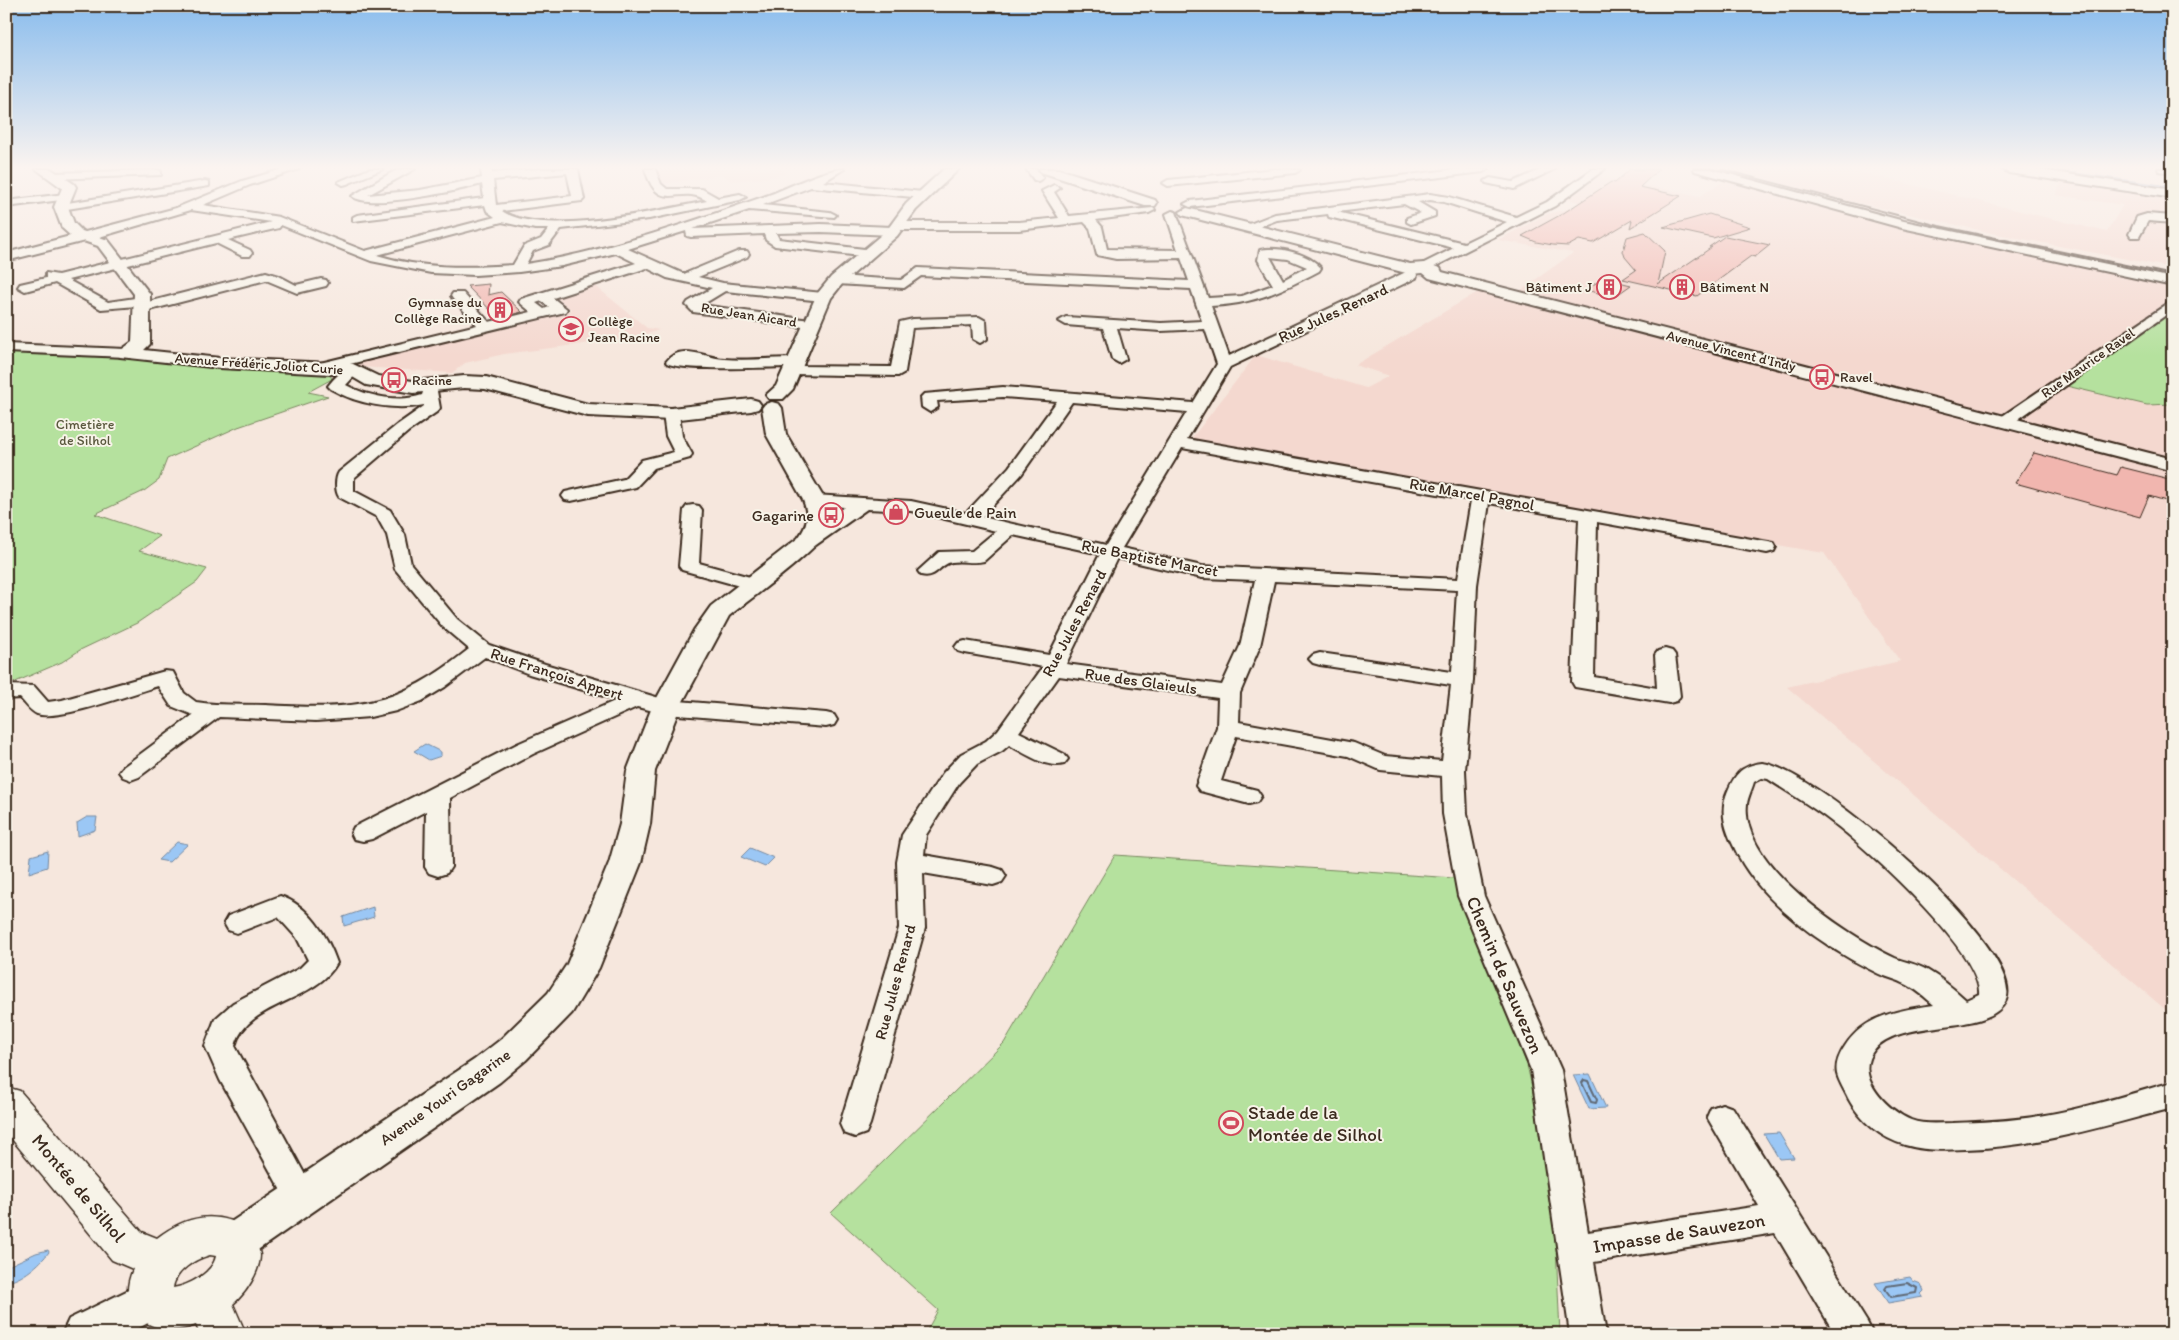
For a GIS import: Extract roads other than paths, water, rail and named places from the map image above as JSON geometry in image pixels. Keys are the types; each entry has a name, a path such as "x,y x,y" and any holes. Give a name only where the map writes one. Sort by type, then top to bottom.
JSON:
{"main road":[{"name":"Montée de Silhol","path":"6,1103 156,1280 163,1309 184,1308 216,1316"},
{"path":"156,1280 176,1248 193,1239 210,1235 224,1237 234,1243 238,1255 234,1270 223,1285 216,1316"}],"street":[{"path":"6,348 126,353 141,344 142,294 103,243 74,232"},
{"path":"6,257 103,232"},
{"path":"25,287 246,232"},
{"path":"309,232 387,262 422,268 483,270 543,265 618,249 675,232"},
{"path":"367,254 452,232"},
{"path":"518,267 528,249 546,242 553,232"},
{"path":"668,234 719,232"},
{"path":"771,232 770,237 775,242 869,253"},
{"path":"774,402 784,389 822,297 837,280 893,232"},
{"path":"1097,232 1101,252 1116,255 1187,254"},
{"path":"1175,232 1187,254 1224,364"},
{"name":"Avenue Vincent d'Indy","path":"1265,232 2173,465"},
{"path":"1402,232 1465,247"},
{"name":"Rue Jules Renard","path":"855,1124 912,928 910,862 914,834 951,778 969,759 994,746 1006,734 1054,666 1112,552 1224,364 1420,272 1496,232"},
{"path":"1937,232 2173,282"},
{"path":"173,237 187,246"},
{"path":"216,239 246,253"},
{"path":"618,249 644,264 685,278 723,286 822,297"},
{"path":"685,278 743,254"},
{"path":"320,367 560,309 543,296 644,264"},
{"path":"37,270 57,278 106,306 142,305 266,276 278,278 290,287 297,289 321,283"},
{"path":"837,280 904,284 918,272 1197,285"},
{"name":"Rue Jean Aicard","path":"723,286 693,305 698,309 810,324"},
{"path":"1203,302 1241,300 1280,286"},
{"path":"458,296 486,327"},
{"name":"Rue Maurice Ravel","path":"2004,422 2173,304"},
{"path":"718,363 898,372 905,326 913,323 979,321 980,339"},
{"path":"1066,321 1161,327 1210,325"},
{"path":"1109,324 1119,359"},
{"name":"Avenue Frédéric Joliot Curie","path":"126,353 220,363 353,370 373,381 409,386 430,392 464,382 486,383 588,410 671,414 751,405 760,409 774,402"},
{"path":"353,370 336,386 346,394 403,403 424,401 430,392"},
{"name":"Rue François Appert","path":"430,392 432,408 403,428 345,476 345,493 384,514 396,535 402,565 450,624 482,649 538,669 621,693 635,700 666,707 826,720"},
{"path":"930,407 930,397 1003,392 1198,408"},
{"path":"970,519 1015,471 1069,396"},
{"name":"Avenue Youri Gagarine","path":"234,1243 487,1071 513,1050 560,1003 582,968 625,863 635,824 641,771 666,707 707,630 720,611 806,543 818,528 818,512 814,500 776,434 774,402"},
{"path":"571,496 630,483 648,464 684,454 674,436 671,414"},
{"name":"Rue Marcel Pagnol","path":"1177,442 1767,547"},
{"name":"Chemin de Sauvezon","path":"1482,495 1467,585 1462,680 1453,770 1455,814 1471,896 1546,1070 1588,1334"},
{"name":"Rue Baptiste Marcet","path":"814,500 912,506 1202,572 1467,585"},
{"path":"806,543 857,506 868,502"},
{"path":"693,510 689,566 754,584"},
{"path":"1588,515 1584,682 1669,696 1665,655"},
{"path":"928,571 946,556 977,557 1009,529"},
{"path":"1249,796 1208,786 1228,727 1229,693 1250,646 1266,575"},
{"name":"Rue des Glaïeuls","path":"964,647 1054,666 1229,693"},
{"path":"6,692 26,691 43,709 64,707 164,677 174,697 186,706 214,710 343,715 388,706 421,694 454,672 482,649"},
{"path":"1320,659 1462,680"},
{"path":"363,833 524,749 635,700"},
{"path":"131,772 214,710"},
{"path":"1228,727 1354,750 1380,763 1453,770"},
{"path":"1006,734 1056,759"},
{"path":"1961,1013 1919,978 1885,965 1818,925 1791,903 1764,874 1746,845 1737,824 1736,797 1746,776 1756,771 1767,770 1776,774 1822,803 1887,855 1923,890 1971,944 1988,970 1994,991 1992,999 1984,1006 1961,1013 1915,1019 1883,1028 1864,1041 1852,1060 1852,1075 1864,1099 1882,1119 1905,1132 1929,1137 2002,1135 2042,1129 2173,1096"},
{"path":"438,794 438,867"},
{"path":"910,862 993,876"},
{"path":"236,923 280,906 289,910 320,951 323,963 310,976 243,1011 225,1027 220,1046 230,1071 301,1197"},
{"name":"Impasse de Sauvezon","path":"1722,1117 1855,1334"},
{"name":"Impasse de Sauvezon","path":"1574,1250 1783,1217"},
{"path":"84,1334 156,1280"}],"water":[{"path":"425,744 441,752 441,756 429,760 414,751"},
{"path":"87,817 97,817 95,830 78,836 77,823"},
{"path":"177,842 188,844 169,862 158,860"},
{"path":"750,848 774,858 765,867 741,857"},
{"path":"48,851 47,867 29,873 31,856"},
{"path":"373,907 374,917 344,926 343,917"},
{"path":"1590,1074 1606,1108 1589,1109 1573,1075"},
{"path":"1779,1133 1794,1158 1779,1159 1764,1134"},
{"path":"48,1250 49,1252 45,1257 30,1271 12,1281 6,1282 6,1267 36,1253"},
{"path":"1910,1277 1913,1281 1921,1284 1924,1291 1921,1294 1923,1297 1888,1303 1875,1283"}],"railway":[{"path":"1965,232 2173,275"}],"place":[{"name":"Bâtiment J","path":"1609,287"},
{"name":"Bâtiment N","path":"1682,287"},
{"name":"Gymnase du Collège Racine","path":"500,310"},
{"name":"Collège Jean Racine","path":"571,329"},
{"name":"Ravel","path":"1822,377"},
{"name":"Racine","path":"394,380"},
{"name":"Gueule de Pain","path":"896,512"},
{"name":"Gagarine","path":"831,515"},
{"name":"Stade de la Montée de Silhol","path":"1231,1123"}],"park label":[{"name":"Cimetière de Silhol","path":"85,432"}]}
